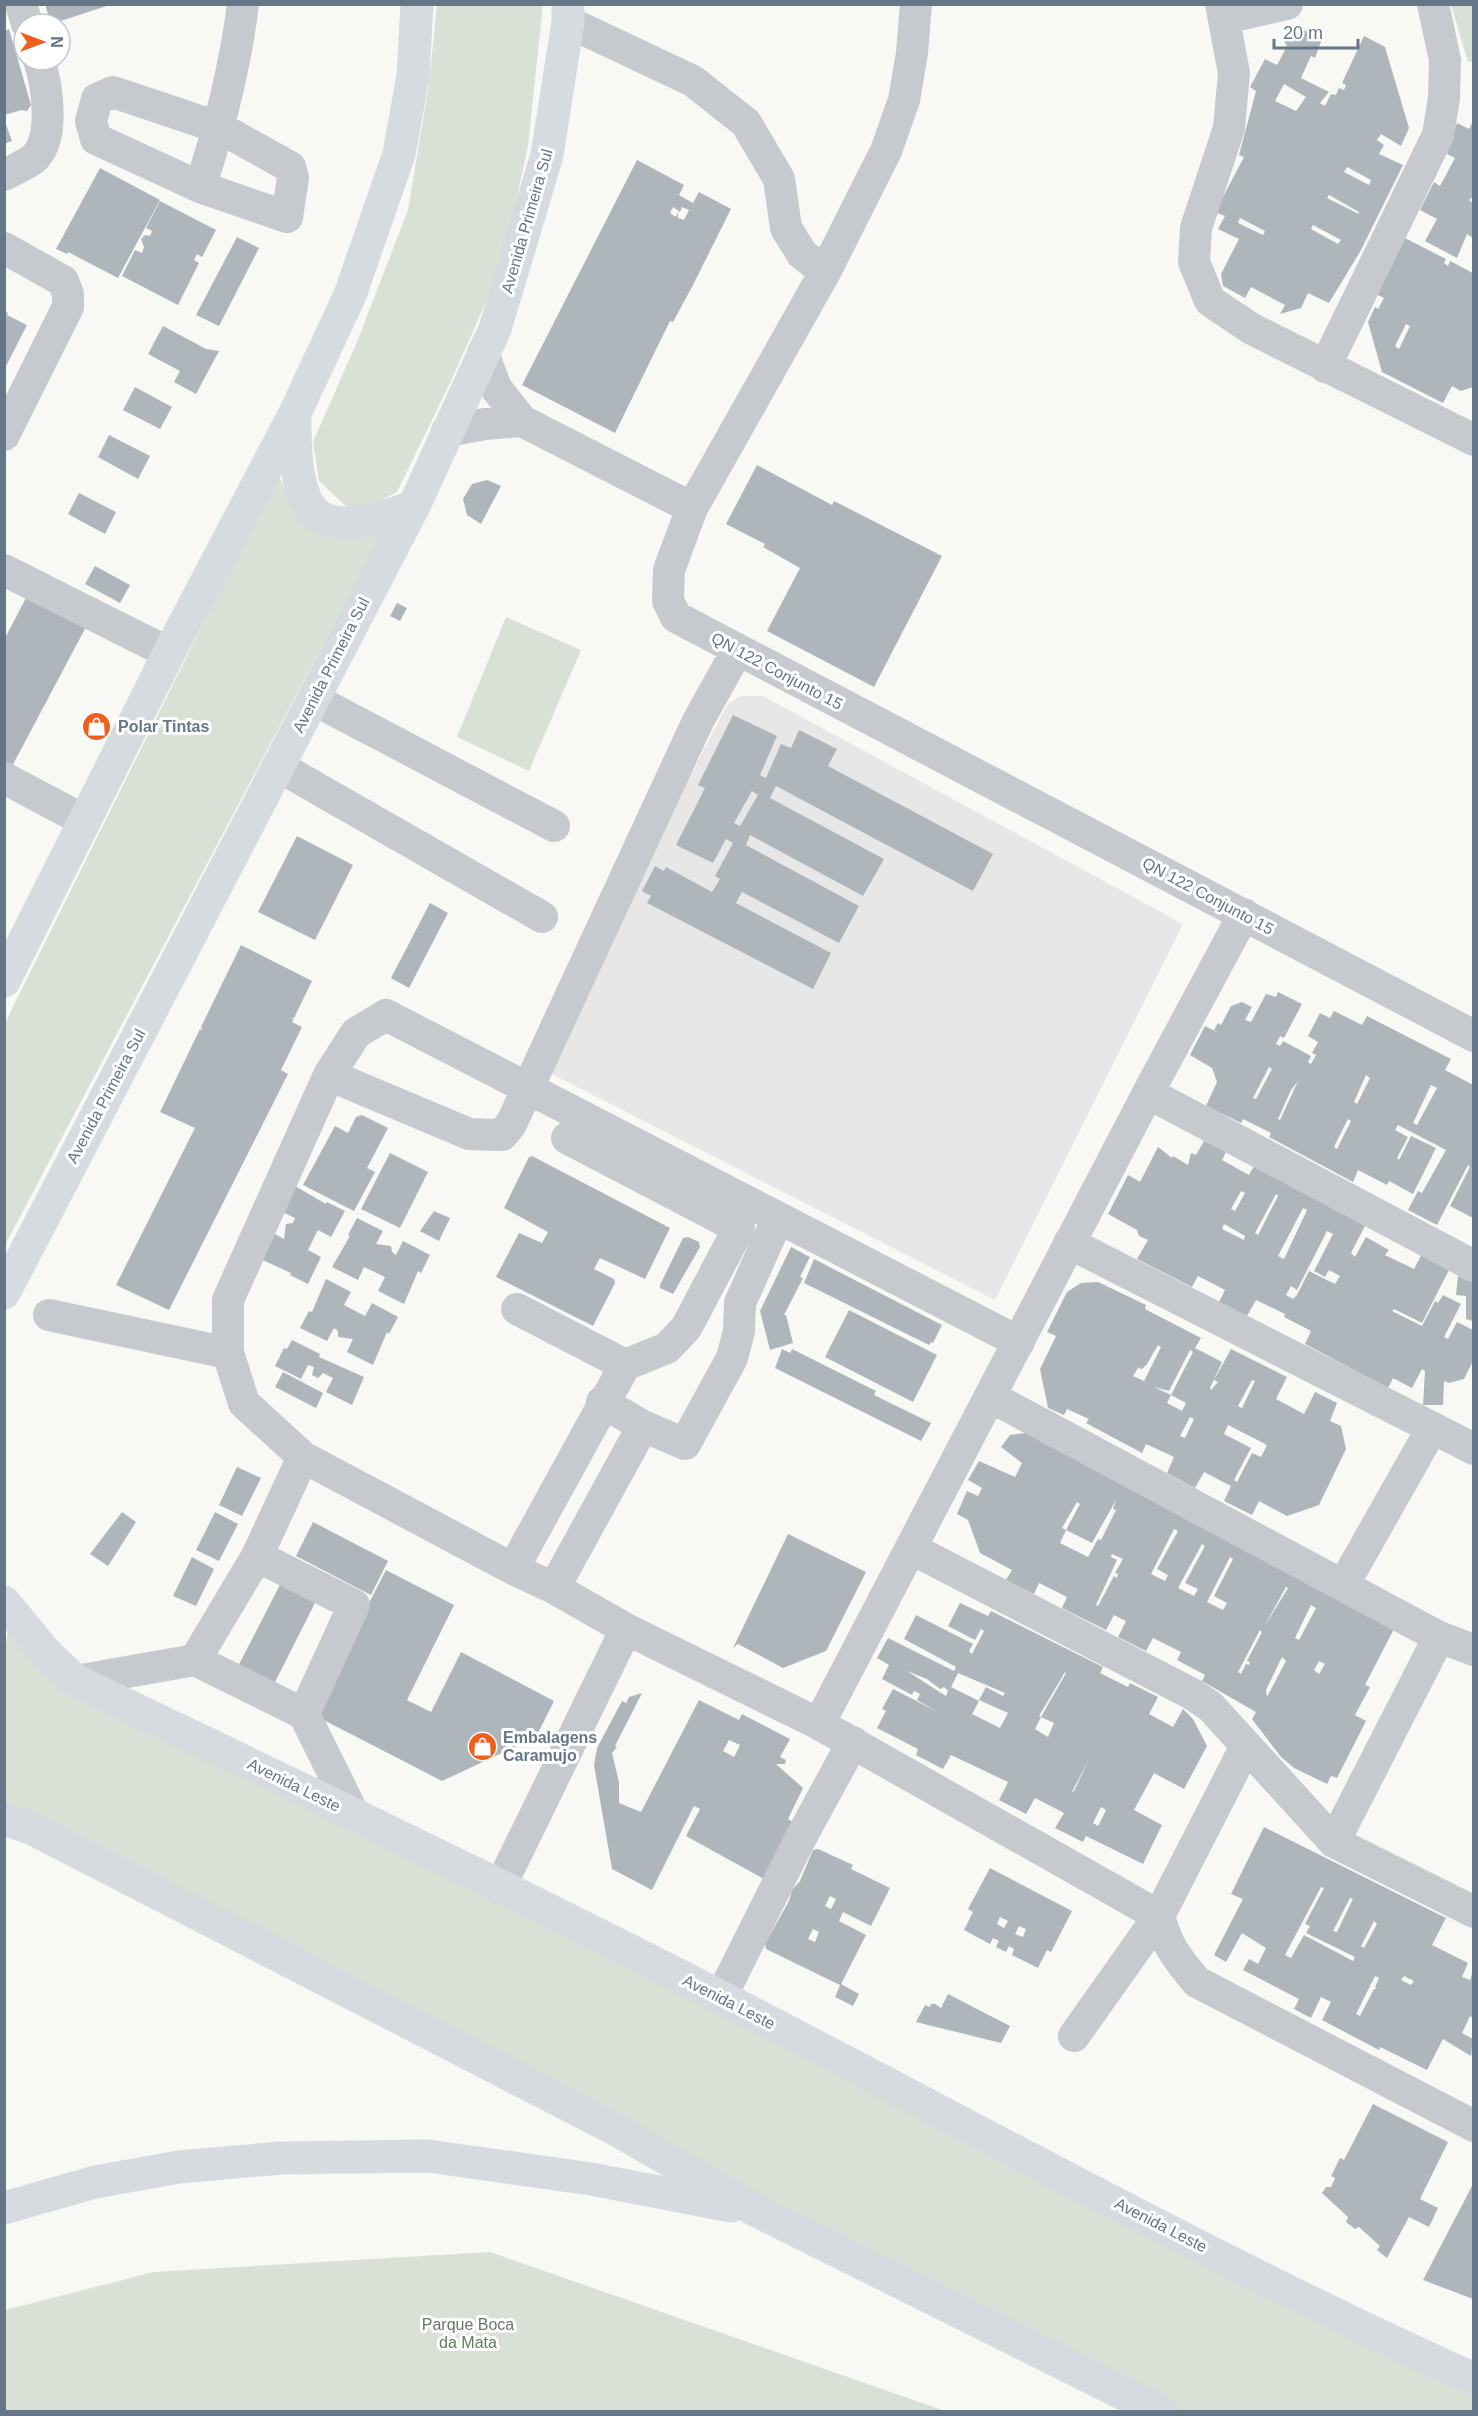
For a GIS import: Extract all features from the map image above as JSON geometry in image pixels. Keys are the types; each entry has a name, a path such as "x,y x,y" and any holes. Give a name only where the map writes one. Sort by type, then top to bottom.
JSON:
{"main road":[{"path":"4,981 168,653 295,413 350,296 399,154 413,76 417,4"},
{"name":"Avenida Primeira Sul","path":"4,1293 414,506 495,329 548,155 568,13"},
{"path":"295,413 294,463 300,490 307,505 317,515 348,524 369,522 414,506"},
{"name":"Avenida Leste","path":"4,1602 47,1654 76,1681 353,1814 721,1997 1347,2322 1473,2379"},
{"path":"4,1819 44,1834 615,2129 755,2210 1160,2412"},
{"path":"4,2208 95,2182 179,2167 281,2158 428,2156 591,2179 755,2210"}],"street":[{"path":"200,187 220,128 237,52 243,4"},
{"name":"QN 122 Conjunto 15","path":"916,4 912,53 904,100 886,151 825,272 692,508 669,570 668,601 676,617 1473,1036"},
{"path":"1287,4 1223,11 1234,73 1229,128 1196,228 1194,262 1210,301 1252,329 1473,440"},
{"path":"1325,367 1438,135 1444,98 1445,60 1433,4"},
{"path":"568,13 693,81 746,123 779,179 786,228 802,254 825,272"},
{"path":"4,175 35,158 43,143 47,113 43,72"},
{"path":"113,92 220,128 290,167 293,177 287,217 200,187 96,139 91,121 97,99 113,92"},
{"path":"4,248 63,282 68,294 68,307 4,435"},
{"path":"483,354 496,388 522,422 692,508"},
{"path":"447,431 485,424 522,422"},
{"path":"4,570 168,653"},
{"path":"329,1075 469,1134 492,1137 502,1135 511,1124 698,721 737,651"},
{"path":"313,699 554,826"},
{"path":"278,766 542,916"},
{"path":"4,778 85,821"},
{"path":"819,1724 912,1549 1069,1243 1244,914"},
{"path":"1019,1342 386,1015 356,1033 329,1075 228,1300 228,1353 244,1402 303,1457 513,1569 554,1588 626,1629 854,1742 1159,1916 1164,1936 1173,1956 1197,1982 1473,2126"},
{"path":"1148,1093 1473,1266"},
{"path":"513,1569 602,1402 625,1365 667,1348 686,1328 739,1228 567,1138"},
{"path":"602,1402 643,1426 685,1444 732,1358 739,1331 740,1303 778,1218"},
{"path":"1069,1243 1431,1430 1470,1437"},
{"path":"517,1308 625,1365"},
{"path":"50,1315 228,1353"},
{"path":"991,1397 1344,1584 1439,1637 1473,1650"},
{"path":"554,1588 643,1426"},
{"path":"1344,1584 1431,1430"},
{"path":"195,1660 257,1556 303,1457"},
{"path":"912,1549 1192,1694 1210,1707 1334,1842 1473,1912"},
{"path":"257,1556 354,1605 304,1714"},
{"path":"500,1887 626,1629"},
{"path":"1334,1842 1439,1637"},
{"path":"76,1681 195,1660 304,1714 353,1814"},
{"path":"721,1997 799,1841 854,1742"},
{"path":"1074,2036 1159,1916 1246,1746"}],"shaded area":[{"path":"740,696 763,696 1183,924 995,1300 540,1068 727,705"}],"green space":[{"path":"437,5 543,5 528,146 502,266 450,383 397,492 370,506 347,507 319,481 313,442 357,342 408,210 429,83"},
{"path":"1451,5 1473,5 1473,61 1468,62"},
{"path":"278,473 287,495 341,536 381,535 5,1245 5,1023"},
{"path":"506,617 581,650 529,771 457,737"},
{"path":"10,1619 52,1651 1473,2378 1473,2411 1175,2411 5,1813 4,1655"},
{"name":"Parque Boca da Mata","path":"490,2252 945,2411 5,2411 5,2310 154,2272"}],"building":[{"path":"45,4 110,4 72,17 72,12 47,12"},
{"path":"1289,26 1302,37 1304,30 1322,39 1315,58 1311,56 1301,78 1329,92 1320,103 1325,106 1331,94 1336,95 1339,88 1344,90 1346,85 1342,83 1364,36 1385,47 1409,128 1401,146 1381,134 1377,140 1384,145 1379,154 1403,165 1361,250 1329,303 1308,293 1301,308 1280,314 1285,305 1251,287 1245,298 1223,286 1221,274 1239,239 1218,229 1225,216 1215,212 1244,157 1239,155 1256,91 1250,87 1265,59 1277,65 1287,46 1282,38","holes":["1284,84 1306,97 1296,111 1275,101","1347,167 1371,180 1369,185 1344,172","1329,195 1359,214 1327,198","1240,218 1265,231 1263,235 1238,223","1313,225 1341,240 1338,244 1311,229"]},
{"path":"9,29 12,39 12,72 21,72 31,105 27,111 22,110 4,115 4,31"},
{"path":"4,119 12,141 4,144"},
{"path":"1473,121 1473,197 1469,200 1473,203 1473,238 1467,234 1457,258 1425,241 1437,219 1420,210 1434,182 1440,186 1455,158 1447,154 1457,123 1469,129"},
{"path":"637,160 684,185 679,195 693,203 699,192 731,209 673,322 670,321 615,433 522,385","holes":["673,207 680,212 682,207 689,210 684,220 678,218 678,212 676,217 670,213"]},
{"path":"100,168 160,200 118,278 68,252 67,254 56,249"},
{"path":"160,201 216,230 202,257 197,254 194,260 199,263 178,305 122,276 135,250 142,253 144,247 141,239 145,235 150,236 152,231 146,228"},
{"path":"237,237 259,248 219,326 196,315"},
{"path":"1403,237 1446,259 1444,263 1448,266 1450,261 1473,273 1473,387 1461,391 1452,386 1443,403 1382,372 1368,322 1375,307 1378,309 1384,298 1374,293","holes":["1406,324 1410,326 1399,349 1395,346"]},
{"path":"4,311 8,313 7,315 27,325 4,370"},
{"path":"163,326 206,349 219,351 196,394 174,382 180,371 148,354"},
{"path":"135,387 172,407 160,429 123,410"},
{"path":"109,435 150,456 138,479 98,457"},
{"path":"757,465 832,505 834,501 942,556 874,687 767,631 800,568 763,547 765,544 726,524"},
{"path":"487,480 501,486 481,524 467,515 463,499 472,484"},
{"path":"79,493 116,512 105,534 68,514"},
{"path":"95,566 130,585 120,603 85,584"},
{"path":"27,596 86,627 10,770 4,767 4,640"},
{"path":"397,603 407,608 400,621 390,616"},
{"path":"733,715 777,736 760,775 766,778 781,744 791,748 799,730 837,749 828,766 993,854 973,891 776,786 770,798 884,859 863,896 750,835 746,845 859,906 839,943 742,892 736,903 831,953 813,989 647,903 651,896 642,891 655,866 664,871 666,867 712,892 720,879 715,876 733,843 726,839 713,863 676,845 705,788 698,785","holes":["752,791 758,795 740,826 734,823"]},
{"path":"297,836 353,865 315,940 258,912"},
{"path":"430,903 448,913 409,988 391,978"},
{"path":"241,945 312,981 294,1018 290,1018 294,1019 292,1022 302,1027 281,1070 288,1074 169,1310 116,1285 195,1128 160,1112 200,1029 203,1030 201,1027"},
{"path":"1278,992 1302,1004 1284,1038 1280,1036 1276,1044 1280,1046 1283,1041 1311,1056 1308,1062 1311,1064 1316,1055 1312,1053 1318,1042 1308,1036 1320,1013 1330,1018 1334,1011 1362,1025 1367,1016 1451,1059 1445,1070 1473,1085 1473,1218 1450,1206 1470,1167 1468,1165 1437,1225 1408,1210 1418,1191 1422,1193 1446,1150 1398,1125 1395,1130 1408,1137 1397,1158 1399,1160 1411,1136 1436,1148 1413,1194 1389,1181 1387,1185 1358,1170 1353,1182 1269,1137 1271,1133 1243,1119 1241,1123 1206,1106 1217,1082 1212,1068 1190,1055 1205,1026 1217,1032 1214,1030 1218,1023 1221,1025 1231,1006 1242,1002 1252,1007 1245,1020 1251,1022 1266,994 1276,997","holes":["1269,1067 1272,1069 1256,1099 1253,1098","1366,1075 1370,1078 1357,1104 1354,1102","1298,1081 1280,1120 1278,1119 1291,1090","1431,1085 1437,1088 1417,1125 1413,1123","1348,1119 1351,1121 1337,1149 1334,1147"]},
{"path":"362,1115 388,1128 367,1168 375,1172 354,1211 303,1185 335,1126 348,1133 356,1117"},
{"path":"1204,1141 1226,1152 1222,1160 1249,1175 1255,1164 1368,1220 1351,1253 1355,1257 1366,1237 1389,1250 1385,1255 1414,1269 1424,1250 1452,1264 1422,1323 1394,1309 1392,1311 1422,1326 1435,1301 1438,1303 1443,1295 1461,1304 1444,1337 1448,1339 1457,1322 1473,1330 1473,1361 1464,1379 1449,1383 1444,1381 1443,1405 1423,1405 1425,1371 1422,1369 1412,1388 1393,1378 1388,1388 1305,1344 1311,1331 1284,1317 1285,1314 1256,1300 1247,1316 1219,1302 1225,1290 1198,1276 1192,1287 1137,1259 1148,1240 1139,1236 1137,1230 1108,1214 1128,1175 1140,1182 1158,1147 1172,1158 1173,1156 1188,1165 1191,1153 1196,1155","holes":["1241,1191 1245,1193 1235,1211 1231,1209","1276,1194 1278,1196 1258,1235 1255,1233","1303,1208 1307,1210 1284,1259 1278,1256","1224,1224 1245,1236 1244,1240 1222,1229","1327,1231 1333,1234 1314,1271 1325,1277 1329,1270 1340,1276 1335,1284 1309,1271 1293,1299 1286,1295 1291,1286 1297,1290"]},
{"path":"390,1153 428,1172 400,1228 361,1209"},
{"path":"532,1156 670,1228 645,1279 600,1258 594,1269 614,1279 615,1283 593,1326 496,1277 519,1233 542,1243 548,1232 504,1208 529,1157"},
{"path":"295,1186 326,1204 327,1202 345,1211 331,1237 318,1230 308,1250 321,1257 308,1284 290,1275 291,1273 258,1258 271,1232 284,1239 286,1224 293,1223 295,1218 282,1212"},
{"path":"434,1211 450,1218 439,1241 420,1231"},
{"path":"357,1218 383,1231 376,1244 391,1246 392,1252 396,1255 403,1241 430,1255 421,1273 418,1271 404,1304 378,1291 385,1277 364,1267 358,1280 332,1267 350,1236 348,1235"},
{"path":"688,1237 699,1242 700,1247 673,1294 660,1288 660,1285 683,1238"},
{"path":"791,1247 810,1257 800,1277 803,1278 784,1315 786,1315 793,1343 770,1350 760,1311"},
{"path":"814,1259 942,1325 933,1343 929,1345 804,1283"},
{"path":"1458,1276 1473,1282 1473,1321 1466,1319 1466,1296 1456,1295"},
{"path":"326,1279 351,1292 344,1305 365,1316 372,1303 398,1317 389,1334 387,1332 373,1365 347,1352 353,1339 338,1337 338,1331 334,1328 327,1341 300,1328 309,1311 312,1312"},
{"path":"1098,1282 1146,1305 1145,1309 1201,1338 1195,1348 1222,1362 1210,1388 1211,1390 1218,1382 1214,1380 1231,1349 1287,1377 1276,1399 1304,1414 1315,1392 1337,1403 1330,1421 1341,1426 1346,1449 1319,1505 1287,1516 1259,1501 1252,1515 1224,1501 1231,1486 1204,1472 1195,1488 1167,1473 1174,1457 1146,1444 1142,1453 1086,1423 1089,1419 1067,1409 1064,1415 1048,1408 1040,1369 1056,1336 1047,1332 1067,1292 1081,1283","holes":["1158,1345 1161,1347 1144,1381 1133,1376 1138,1368 1142,1369","1190,1350 1193,1352 1171,1395 1154,1387 1169,1391","1252,1380 1255,1381 1242,1408 1238,1406","1171,1395 1186,1403 1182,1411 1167,1403","1190,1417 1194,1419 1185,1438 1180,1436","1228,1425 1267,1445 1261,1457 1252,1453 1237,1482 1234,1480 1251,1448 1224,1434"]},
{"path":"849,1310 937,1355 913,1402 825,1357"},
{"path":"292,1340 320,1354 319,1357 364,1377 352,1405 326,1392 333,1378 323,1373 318,1378 312,1375 314,1367 308,1365 301,1379 275,1366 284,1348 287,1349"},
{"path":"782,1349 790,1353 792,1349 876,1391 874,1395 931,1423 921,1441 775,1368"},
{"path":"283,1372 323,1393 316,1408 275,1387"},
{"path":"1026,1433 1211,1527 1208,1531 1395,1627 1365,1685 1370,1687 1355,1715 1366,1721 1337,1778 1331,1776 1327,1784 1294,1768 1281,1757 1252,1719 1256,1712 1202,1681 1205,1675 1177,1660 1181,1652 1153,1638 1146,1651 1118,1637 1126,1621 1114,1615 1106,1630 1062,1608 1067,1597 1039,1583 1034,1594 1006,1580 1012,1570 980,1553 968,1520 957,1514 967,1491 978,1496 982,1488 968,1480 979,1461 1015,1477 1022,1463 1001,1447 1010,1435","holes":["1116,1500 1113,1509 1116,1510 1101,1540 1098,1539 1088,1557 1060,1543 1066,1530 1092,1543","1077,1502 1080,1504 1066,1530 1062,1528","1174,1529 1178,1531 1157,1569 1168,1575 1165,1581 1151,1574","1202,1544 1205,1546 1185,1583 1198,1589 1194,1596 1178,1588","1112,1554 1123,1559 1115,1573 1118,1574 1117,1578 1114,1576 1098,1606 1096,1605 1117,1560 1111,1557","1230,1557 1233,1559 1214,1596 1227,1603 1223,1610 1207,1602","1286,1587 1288,1588 1264,1627","1311,1605 1316,1608 1299,1640 1295,1638","1260,1630 1262,1632 1247,1661 1250,1662 1249,1665 1246,1664 1241,1674 1238,1672","1282,1657 1286,1661 1267,1697 1266,1690","1319,1661 1325,1664 1319,1674 1314,1670"]},
{"path":"237,1467 261,1478 242,1516 219,1505"},
{"path":"122,1512 136,1522 108,1566 90,1554"},
{"path":"215,1512 238,1524 219,1561 196,1550"},
{"path":"313,1522 388,1561 371,1595 296,1556"},
{"path":"788,1534 866,1572 826,1651 783,1668 738,1644 733,1648"},
{"path":"192,1557 214,1569 196,1606 173,1596"},
{"path":"386,1570 454,1605 407,1700 431,1712 461,1652 554,1701 536,1737 442,1781 312,1714"},
{"path":"282,1581 317,1599 270,1692 234,1674"},
{"path":"960,1603 988,1616 991,1611 1103,1667 1100,1673 1128,1687 1130,1683 1158,1697 1149,1714 1173,1727 1183,1709 1193,1719 1207,1746 1184,1789 1154,1773 1134,1810 1162,1825 1143,1864 1086,1836 1083,1842 1055,1828 1064,1813 1035,1798 1026,1814 999,1800 1008,1782 951,1755 943,1769 916,1755 918,1749 877,1728 886,1711 882,1709 893,1689 938,1712 917,1700 920,1694 914,1691 912,1695 882,1679 889,1665 877,1658 888,1638 954,1671 956,1667 904,1639 916,1615 973,1644 969,1651 972,1654 984,1631 981,1629 975,1640 948,1626","holes":["907,1671 927,1679 940,1689 944,1687 948,1691 946,1696","1065,1672 1041,1717 1039,1716","958,1673 1005,1693 1003,1696 986,1687 979,1700 1008,1713 1000,1728 972,1714 979,1701 951,1687","1041,1717 1054,1723 1048,1737 1035,1729","1089,1759 1074,1791 1072,1792","1101,1807 1106,1810 1098,1826 1093,1823"]},
{"path":"642,1693 612,1753 619,1782 619,1803 641,1812 699,1700 739,1720 742,1714 790,1739 780,1757 786,1760 785,1764 776,1764 803,1788 788,1819 794,1823 766,1880 686,1836 700,1809 694,1806 652,1890 612,1869 594,1765 597,1748 622,1701 626,1703 629,1697","holes":["729,1740 740,1745 734,1757 723,1751"]},
{"path":"1264,1827 1446,1918 1432,1945 1468,1963 1462,1977 1470,1980 1473,1972 1473,2018 1470,2016 1462,2033 1473,2039 1471,2056 1443,2039 1427,2070 1380,2047 1379,2050 1322,2020 1331,2002 1321,1997 1311,2018 1294,2009 1299,1999 1243,1970 1249,1959 1258,1964 1266,1948 1242,1933 1226,1962 1214,1955 1243,1899 1231,1894","holes":["1321,1887 1324,1888 1305,1924 1310,1926 1306,1933 1355,1957 1353,1961 1304,1935 1291,1958 1285,1955","1350,1898 1353,1899 1337,1932 1333,1931","1374,1921 1377,1924 1364,1948 1361,1946","1375,1976 1379,1978 1375,1987 1377,1989 1374,1989 1360,2016 1356,2014","1404,1976 1414,1981 1411,1985 1401,1980"]},
{"path":"818,1849 853,1865 851,1869 890,1888 871,1926 843,1912 839,1921 866,1935 841,1984 859,1994 853,2006 835,1997 840,1985 766,1949 765,1944 789,1901 792,1890 800,1881 813,1850","holes":["830,1896 836,1899 831,1909 825,1906","813,1929 819,1932 815,1942 808,1939"]},
{"path":"990,1868 1072,1911 1051,1952 1047,1950 1038,1968 1012,1955 1014,1949 1009,1946 1006,1952 996,1947 999,1941 993,1938 990,1944 964,1930 973,1912 968,1909","holes":["1000,1917 1008,1921 1004,1928 997,1924","1019,1926 1026,1929 1023,1937 1015,1934"]},
{"path":"948,1994 1010,2026 1001,2043 916,2022 925,2005 930,2007 931,2004 935,2004 941,2008"},
{"path":"1373,2104 1448,2142 1420,2199 1438,2208 1429,2227 1409,2217 1387,2258 1377,2250 1380,2246 1359,2227 1355,2229 1346,2222 1348,2217 1322,2193 1326,2187 1331,2187 1335,2178 1331,2176 1340,2158 1344,2160"},
{"path":"1473,2184 1473,2299 1423,2280"}],"place":[{"name":"Polar Tintas","path":"97,726"},
{"name":"Embalagens Caramujo","path":"482,1746"}]}
